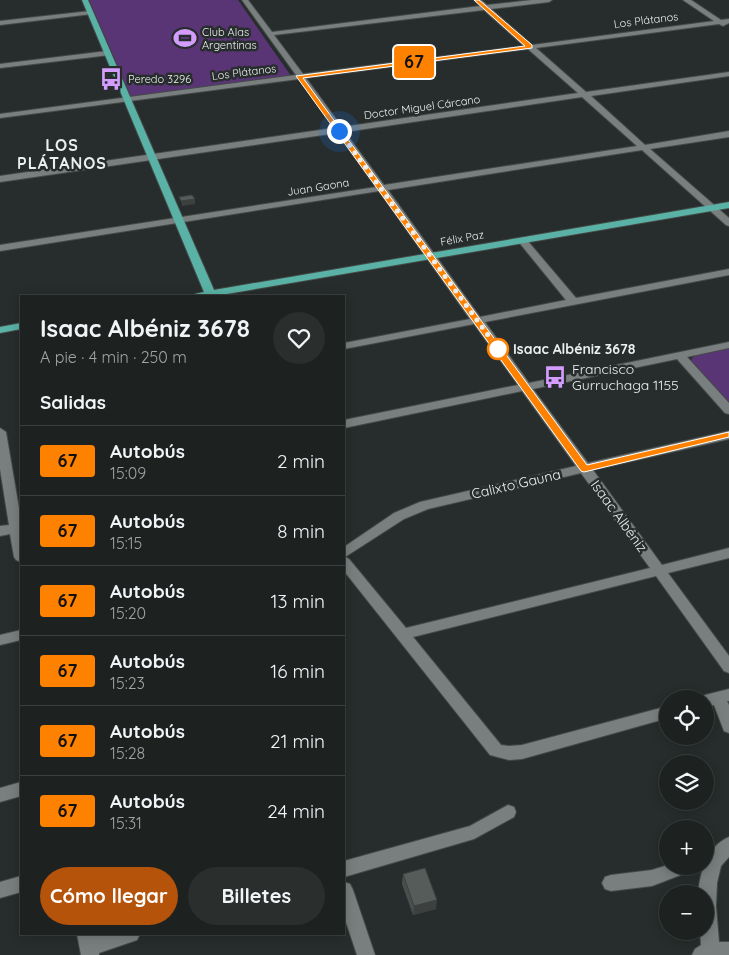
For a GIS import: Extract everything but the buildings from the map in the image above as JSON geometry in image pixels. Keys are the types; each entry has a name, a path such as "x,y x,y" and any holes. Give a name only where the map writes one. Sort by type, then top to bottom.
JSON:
{"main road":[{"path":"85,0 210,294"},
{"name":"Félix Paz","path":"204,295 729,206"},
{"path":"0,330 20,326"}],"street":[{"name":"Isaac Albéniz","path":"245,0 729,667"},
{"path":"477,0 729,223"},
{"path":"269,34 549,0"},
{"path":"686,0 729,28"},
{"path":"0,23 90,13"},
{"name":"Los Plátanos","path":"0,116 126,98 729,21"},
{"path":"0,66 107,53"},
{"name":"Doctor Miguel Cárcano","path":"0,179 729,74"},
{"name":"Juan Gaona","path":"0,248 729,134"},
{"path":"523,241 573,302"},
{"path":"345,346 729,272"},
{"path":"345,424 729,345"},
{"path":"679,355 729,410"},
{"path":"0,432 20,551"},
{"name":"Calixto Gauna","path":"345,553 399,516 425,505 729,435"},
{"path":"0,531 16,528"},
{"path":"403,634 729,553"},
{"path":"345,563 496,750 509,753 522,752 659,714"},
{"path":"0,640 20,635"},
{"path":"717,698 728,719 729,727"},
{"path":"0,795 20,789"},
{"path":"345,869 474,832 508,812"},
{"path":"714,858 729,845"},
{"path":"611,884 652,878 660,875"},
{"path":"710,875 706,952 729,952"},
{"path":"0,890 20,884"},
{"path":"345,893 366,955"},
{"path":"89,945 127,935"}],"shaded area":[{"name":"Club Alas Argentinas","path":"89,0 238,0 291,76 131,97"},
{"path":"729,348 729,404 691,361 698,354"}],"bus line":[{"name":"67","path":"477,0 530,47 299,76 584,468 729,435"}],"place":[{"name":"Club Alas Argentinas","path":"185,38"},
{"name":"Peredo 3296","path":"111,79"},
{"name":"Isaac Albéniz 3678","path":"498,349"},
{"name":"Francisco Gurruchaga 1155","path":"555,377"}],"district":[{"name":"LOS PLÁTANOS","path":"62,154"}],"route":[{"path":"339,131 498,349"}]}
